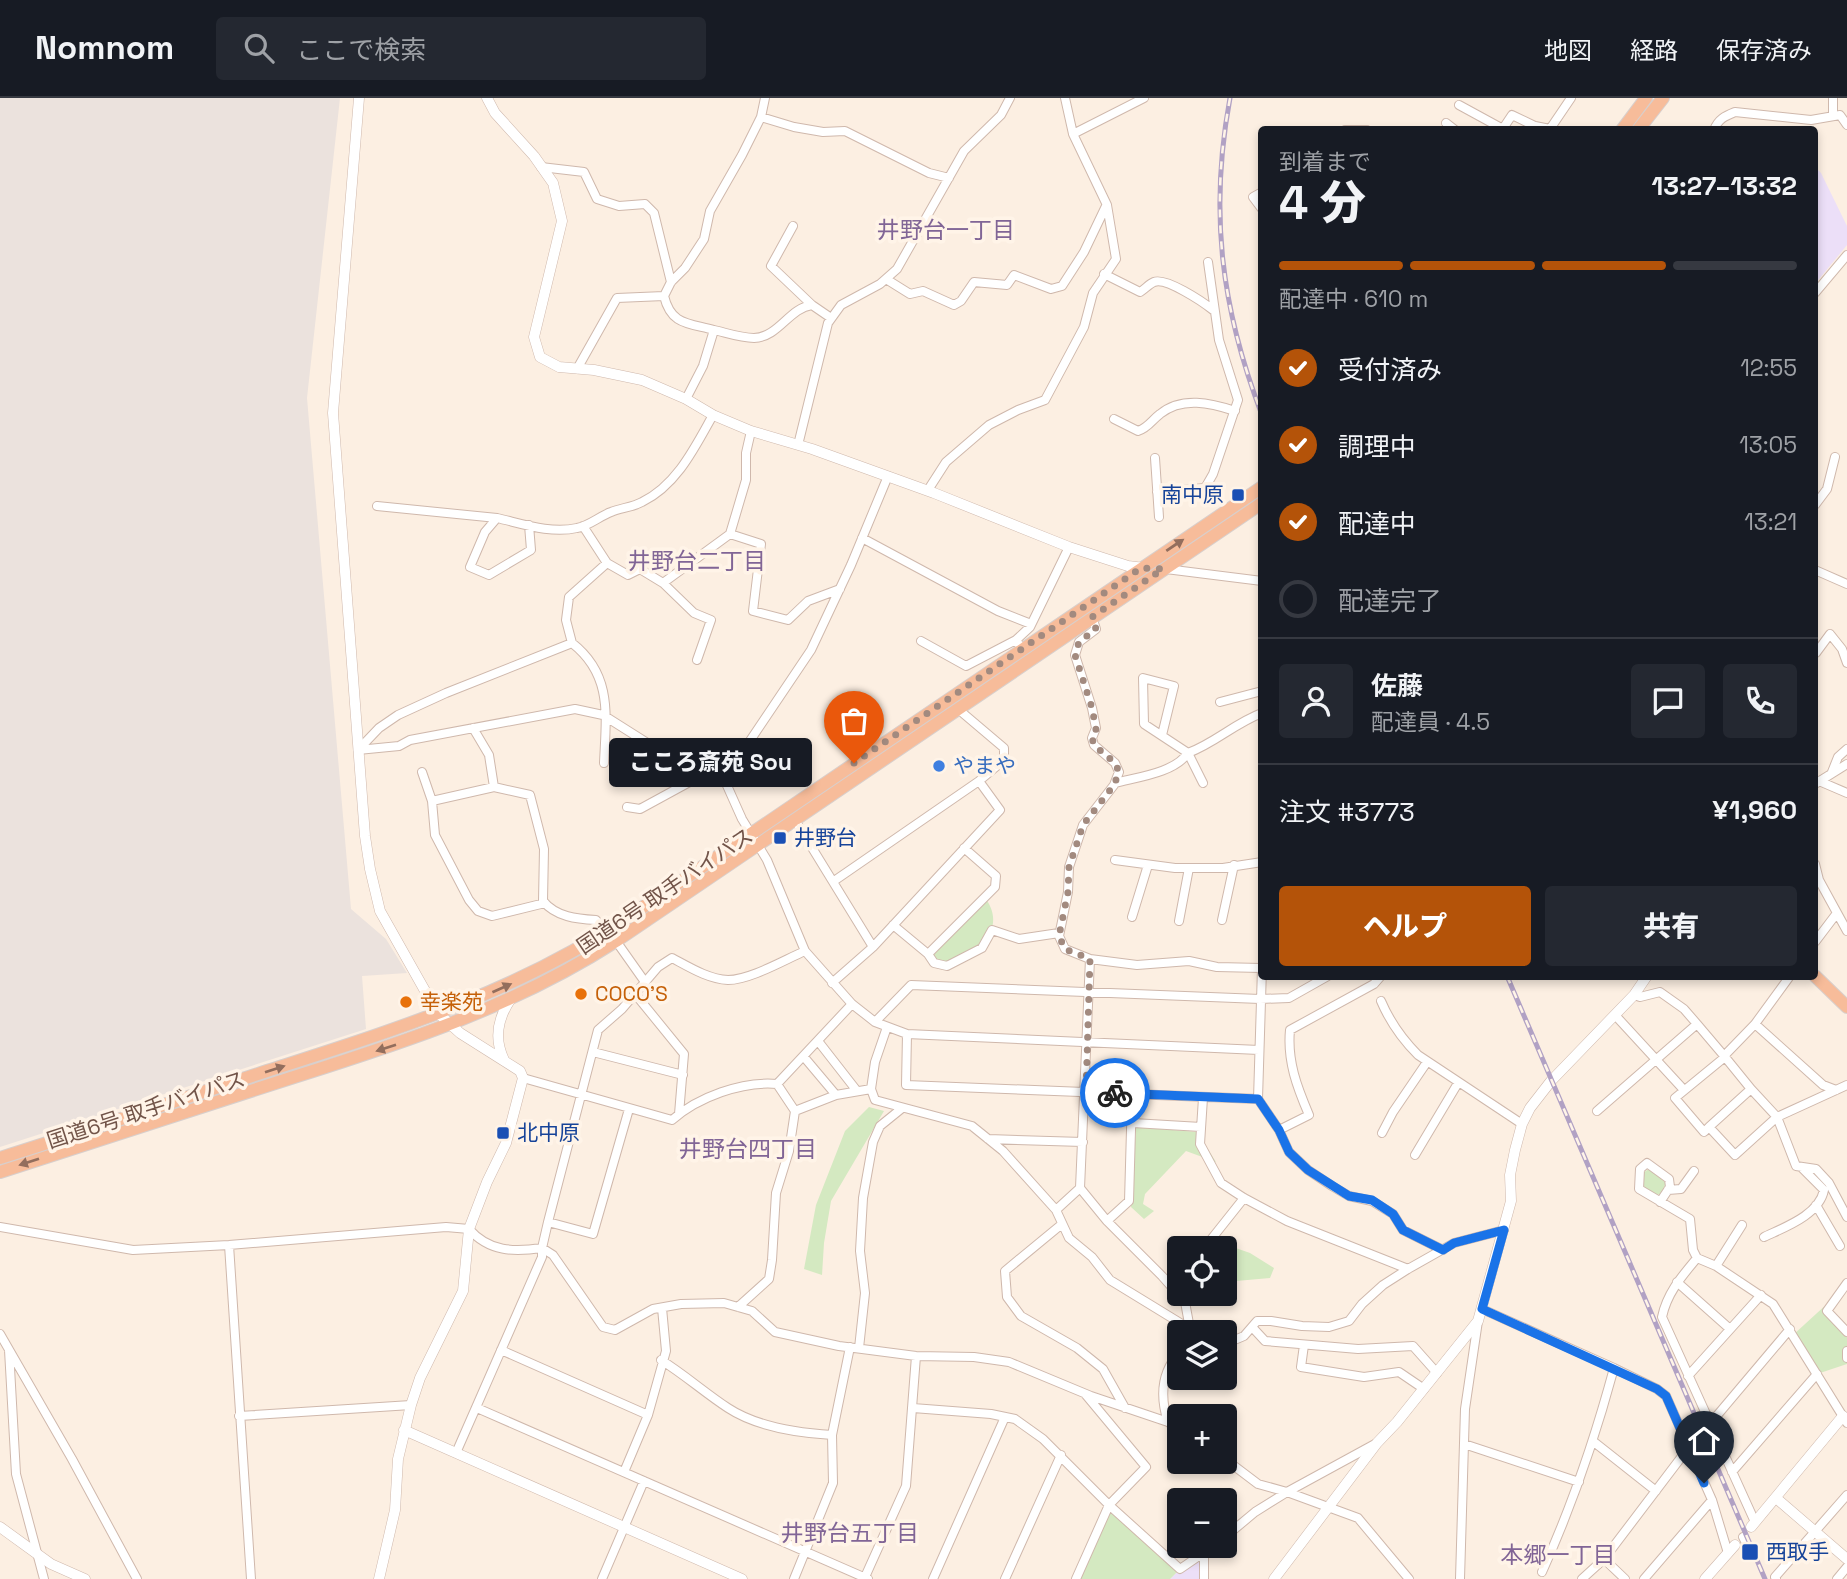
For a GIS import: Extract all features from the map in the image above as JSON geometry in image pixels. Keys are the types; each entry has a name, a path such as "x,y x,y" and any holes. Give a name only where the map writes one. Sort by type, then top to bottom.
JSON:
{"highway":[{"path":"1625,126 1646,98"},
{"path":"1644,126 1663,98"},
{"name":"国道6号 取手バイパス","path":"0,1172 450,1025 510,1000 582,963 611,937 755,840 1019,645 1258,490"},
{"name":"国道6号 取手バイパス","path":"755,840 794,820 1258,506"},
{"name":"国道6号 取手バイパス","path":"0,1158 439,1014 611,937"},
{"path":"1818,979 1847,1007"}],"street":[{"path":"359,98 333,413 365,836 377,901 391,934 439,1014 450,1025 520,1071 523,1078 506,1143 469,1229 463,1291 420,1378 411,1405 398,1459 395,1510 379,1579"},
{"path":"487,98 495,113 554,183 562,221 534,337 540,357 559,367 642,380 686,398 713,415 751,431 928,491 1069,547 1141,568 1258,580"},
{"path":"765,98 761,117 710,211 704,239 685,268 671,282 664,296 674,319 755,338 773,332 802,307 813,305"},
{"path":"798,445 831,318 841,305 886,279 897,269 964,151 1001,116 1010,98"},
{"path":"928,491 946,462 989,425 1045,400 1084,327 1093,293 1116,259 1107,205 1073,134 1065,98"},
{"path":"1073,134 1144,98"},
{"path":"1552,126 1571,98"},
{"path":"1833,98 1847,125"},
{"path":"1459,104 1498,126"},
{"path":"1716,126 1723,116 1735,112 1811,120 1840,114"},
{"path":"1505,126 1511,115 1535,126"},
{"path":"761,117 823,132 845,131 929,173 949,178"},
{"path":"1446,123 1450,126"},
{"path":"541,167 584,172 597,199 619,206 645,204 654,213 671,282"},
{"path":"886,279 910,293 923,290 954,304 961,301 974,282 1007,285 1014,275 1051,289 1062,286 1084,252 1107,205"},
{"path":"793,226 771,266 831,318"},
{"path":"1818,289 1847,255"},
{"path":"1157,492 1205,488 1213,474 1238,400 1219,340 1208,262"},
{"path":"1104,274 1140,292 1158,281 1171,285 1213,310"},
{"path":"577,369 618,298 664,296"},
{"path":"686,398 703,366 714,330"},
{"path":"1114,419 1138,431 1145,429 1157,416 1177,404 1214,404 1235,411"},
{"path":"377,506 497,518 548,530 578,528 613,511 642,502 665,487 681,469 713,415"},
{"path":"663,583 730,534 746,480 746,453 751,431"},
{"path":"1818,501 1827,489 1835,457"},
{"path":"1154,458 1159,517"},
{"path":"725,782 806,658 840,589 888,477"},
{"path":"497,518 485,532 470,566 489,575 531,550 528,525"},
{"path":"583,526 607,563 628,575 640,569 663,583 694,613 711,620 697,660"},
{"path":"730,534 761,544 753,611 788,620 808,601 840,589"},
{"path":"862,538 998,611 1031,624"},
{"path":"921,641 966,666 1019,645 1069,547"},
{"path":"604,763 606,717 599,672 572,643 566,620 569,597 607,563"},
{"path":"1818,571 1847,584"},
{"path":"1092,617 1096,629 1079,642 1075,655 1094,718 1096,729 1092,738 1098,750 1115,763 1119,772 1115,783 1083,825 1069,867 1068,892 1059,933 1065,949 1090,959 1137,965 1189,961 1217,967 1258,968"},
{"path":"1818,650 1830,634 1842,649 1847,663"},
{"path":"358,750 379,728 398,715 572,643"},
{"path":"1162,735 1174,687 1143,678 1144,724 1188,753 1203,783"},
{"path":"1220,702 1258,692"},
{"path":"358,750 399,746 410,740 575,709 606,717 652,746 725,782 772,871 805,951 852,1004 875,1022 907,1034 1259,1050"},
{"path":"834,881 979,781 1004,760 1004,748 958,709"},
{"path":"1115,783 1182,762 1188,753 1208,745 1242,720 1258,714"},
{"path":"473,728 489,755 494,787"},
{"path":"1832,774 1838,757 1847,749"},
{"path":"1818,781 1847,764"},
{"path":"422,772 432,801 435,835 469,900 478,911 492,916 545,903"},
{"path":"627,807 640,809 706,773"},
{"path":"832,983 873,947 1000,810 979,781"},
{"path":"1818,782 1847,793"},
{"path":"432,801 494,787 530,795 544,849 543,901 573,919 596,920 645,982"},
{"path":"794,820 873,947"},
{"path":"928,954 995,887 996,876 964,848"},
{"path":"1115,860 1189,868 1223,868 1258,862"},
{"path":"1132,917 1148,865"},
{"path":"1222,920 1234,865"},
{"path":"1179,921 1189,868"},
{"path":"1818,876 1847,931"},
{"path":"1818,938 1837,913"},
{"path":"893,925 934,962 947,966 982,948 992,930 1019,939 1059,933"},
{"path":"456,1453 542,1257 548,1223 598,1030 635,995 658,967 672,958 702,974 729,980 755,973 805,951"},
{"path":"1090,959 1080,1188 1107,1221 1185,1302 1189,1320"},
{"path":"1261,980 1258,1099 1279,1130 1289,1152 1308,1170 1349,1196 1372,1200 1393,1214 1403,1230 1443,1250"},
{"path":"875,1022 911,985 1261,999 1289,998 1321,980"},
{"path":"1279,1130 1309,1115 1294,1081 1288,1046 1290,1030 1378,980"},
{"path":"1460,1579 1465,1409 1478,1321 1511,1201 1510,1175 1522,1124 1538,1096 1634,995 1644,980"},
{"path":"1751,1089 1703,1132 1675,1098 1724,1056 1755,1024 1787,980"},
{"path":"1634,995 1640,997 1660,992 1684,1009 1777,1117 1796,1166 1816,1169 1829,1184 1847,1217"},
{"path":"635,995 684,1054 679,1114"},
{"path":"505,1061 498,1045 498,1030 502,1014 510,1000"},
{"path":"1381,1001 1388,1019 1406,1043 1427,1062 1522,1124"},
{"path":"777,1084 852,1004"},
{"path":"1615,1014 1684,1090"},
{"path":"1597,1111 1697,1024"},
{"path":"1755,1024 1823,1086 1836,1090"},
{"path":"887,1027 875,1062 870,1089 875,1100 972,1126 1003,1151 1056,1210 1069,1238 1092,1257 1110,1280 1174,1320"},
{"path":"907,1034 906,1085 1258,1099"},
{"path":"818,1041 857,1091"},
{"path":"593,1052 683,1075"},
{"path":"804,1057 836,1095"},
{"path":"1382,1133 1427,1062"},
{"path":"523,1078 672,1120 684,1109 724,1092 757,1082 777,1084"},
{"path":"1415,1155 1458,1083"},
{"path":"738,1307 769,1279 776,1193 789,1151 795,1111 777,1084"},
{"path":"1709,1127 1735,1155 1777,1117 1847,1085"},
{"path":"795,1111 836,1095 870,1089"},
{"path":"1107,1221 1129,1201 1132,1094"},
{"path":"1203,1098 1200,1144 1221,1183 1287,1221 1408,1269"},
{"path":"548,1223 593,1234 629,1109"},
{"path":"794,1579 832,1483 832,1435 865,1293 860,1251 865,1187 873,1142 880,1126 901,1109"},
{"path":"1133,1123 1201,1127"},
{"path":"987,1139 1083,1142"},
{"path":"1660,1202 1671,1187 1669,1179 1647,1163 1640,1169 1639,1189 1660,1202 1690,1219 1693,1250 1697,1258 1716,1266 1773,1304 1845,1419 1753,1525 1662,1317 1665,1304 1677,1282 1697,1258"},
{"path":"1764,1237 1800,1220 1822,1198 1824,1190 1801,1167"},
{"path":"1668,1190 1681,1189 1695,1171"},
{"path":"1056,1210 1080,1188"},
{"path":"1214,1236 1244,1198"},
{"path":"1816,1205 1840,1246"},
{"path":"1062,1224 1005,1270 1007,1297 1021,1316 1077,1348 1103,1369 1125,1408"},
{"path":"1716,1266 1742,1225"},
{"path":"0,1227 133,1251 446,1227 469,1229 482,1242 493,1248 523,1251 542,1248 553,1255 603,1327 615,1330 653,1309 681,1304 723,1303 752,1311 775,1332 854,1348 916,1356 974,1357 1009,1362 1085,1393 1167,1422"},
{"path":"1237,1339 1244,1336 1257,1321 1329,1327 1349,1321 1362,1304 1383,1285 1408,1269 1454,1243 1504,1230"},
{"path":"229,1245 251,1579"},
{"path":"1677,1282 1730,1329"},
{"path":"1847,1283 1827,1311 1847,1332"},
{"path":"1688,1376 1761,1295"},
{"path":"624,1472 648,1415 661,1360 666,1351 663,1308"},
{"path":"1482,1309 1614,1368 1666,1396 1712,1500 1738,1544 1705,1579"},
{"path":"1274,1579 1377,1443 1478,1321"},
{"path":"1252,1327 1265,1341 1358,1349 1413,1346 1437,1373"},
{"path":"1709,1425 1790,1329"},
{"path":"0,1334 137,1579"},
{"path":"1304,1345 1301,1367 1364,1377 1399,1372 1424,1389"},
{"path":"9,1348 16,1474 44,1579"},
{"path":"501,1350 648,1415"},
{"path":"1847,1350 1847,1358"},
{"path":"477,1408 867,1578 906,1486 916,1356"},
{"path":"661,1360 729,1409 751,1419 804,1433 832,1435"},
{"path":"1542,1572 1594,1442 1614,1368"},
{"path":"1167,1374 1162,1393 1167,1417"},
{"path":"1732,1472 1817,1374"},
{"path":"1076,1579 1109,1505 1146,1467 1085,1393"},
{"path":"239,1416 411,1405"},
{"path":"913,1408 1014,1419 1043,1438 1062,1455 1109,1505 1167,1557"},
{"path":"933,1579 1005,1417"},
{"path":"404,1430 742,1579"},
{"path":"1594,1442 1656,1491"},
{"path":"1237,1527 1287,1492 1377,1443"},
{"path":"1464,1444 1579,1482"},
{"path":"1582,1579 1604,1559 1689,1447"},
{"path":"1006,1579 1062,1455"},
{"path":"1237,1468 1258,1484 1358,1518 1409,1579"},
{"path":"602,1579 645,1480"},
{"path":"1776,1579 1847,1495"},
{"path":"1776,1498 1847,1559"},
{"path":"1644,1579 1712,1500"},
{"path":"0,1527 51,1564 85,1579"},
{"path":"1168,1558 1180,1569 1199,1558"},
{"path":"1204,1558 1204,1579"},
{"path":"1604,1559 1625,1579"},
{"path":"1837,1579 1847,1567"}],"shaded area":[{"path":"0,98 340,98 307,398 351,909 386,939 407,973 362,976 366,1029 0,1147"},
{"path":"1818,170 1847,226 1847,245 1818,280"},
{"path":"1199,1558 1204,1558 1204,1579 1170,1579 1180,1569"}],"green space":[{"path":"986,899 992,911 993,923 985,947 947,966 928,954"},
{"path":"869,1107 884,1111 831,1201 822,1275 804,1269 816,1205 845,1131"},
{"path":"1136,1127 1197,1132 1216,1162 1186,1151 1145,1194 1143,1204 1154,1211 1144,1219 1131,1207"},
{"path":"1649,1169 1666,1183 1661,1194 1656,1195 1644,1188 1644,1172"},
{"path":"1237,1248 1274,1268 1270,1278 1237,1281"},
{"path":"1828,1303 1847,1333 1847,1364 1817,1374 1793,1335"},
{"path":"1109,1505 1180,1569 1170,1579 1076,1579"}],"railway":[{"path":"1230,98 1220,180 1223,259 1237,336 1258,404"},
{"path":"1509,980 1765,1579"}],"way so far":[{"path":"854,763 1141,568 1163,569 1092,617 1096,629 1079,642 1075,655 1092,708 1096,729 1092,738 1094,745 1115,763 1119,772 1114,785 1083,825 1069,867 1068,892 1059,936 1065,949 1090,959 1086,1092 1115,1093"}],"place":[{"name":"南中原","path":"1238,495"},
{"name":"こころ斎苑 Sou","path":"854,763"},
{"name":"やまや","path":"939,766"},
{"name":"井野台","path":"780,838"},
{"name":"COCO’S","path":"581,994"},
{"name":"幸楽苑","path":"406,1002"},
{"name":"北中原","path":"503,1133"},
{"name":"西取手","path":"1750,1552"}],"district":[{"name":"井野台一丁目","path":"946,230"},
{"name":"井野台二丁目","path":"697,561"},
{"name":"井野台四丁目","path":"748,1149"},
{"name":"井野台五丁目","path":"850,1533"},
{"name":"本郷一丁目","path":"1558,1555"}],"route":[{"path":"1115,1093 1258,1099 1279,1130 1289,1152 1308,1170 1349,1196 1372,1200 1393,1214 1403,1230 1443,1250 1454,1243 1504,1230 1482,1309 1614,1368 1666,1396 1704,1483"}]}
